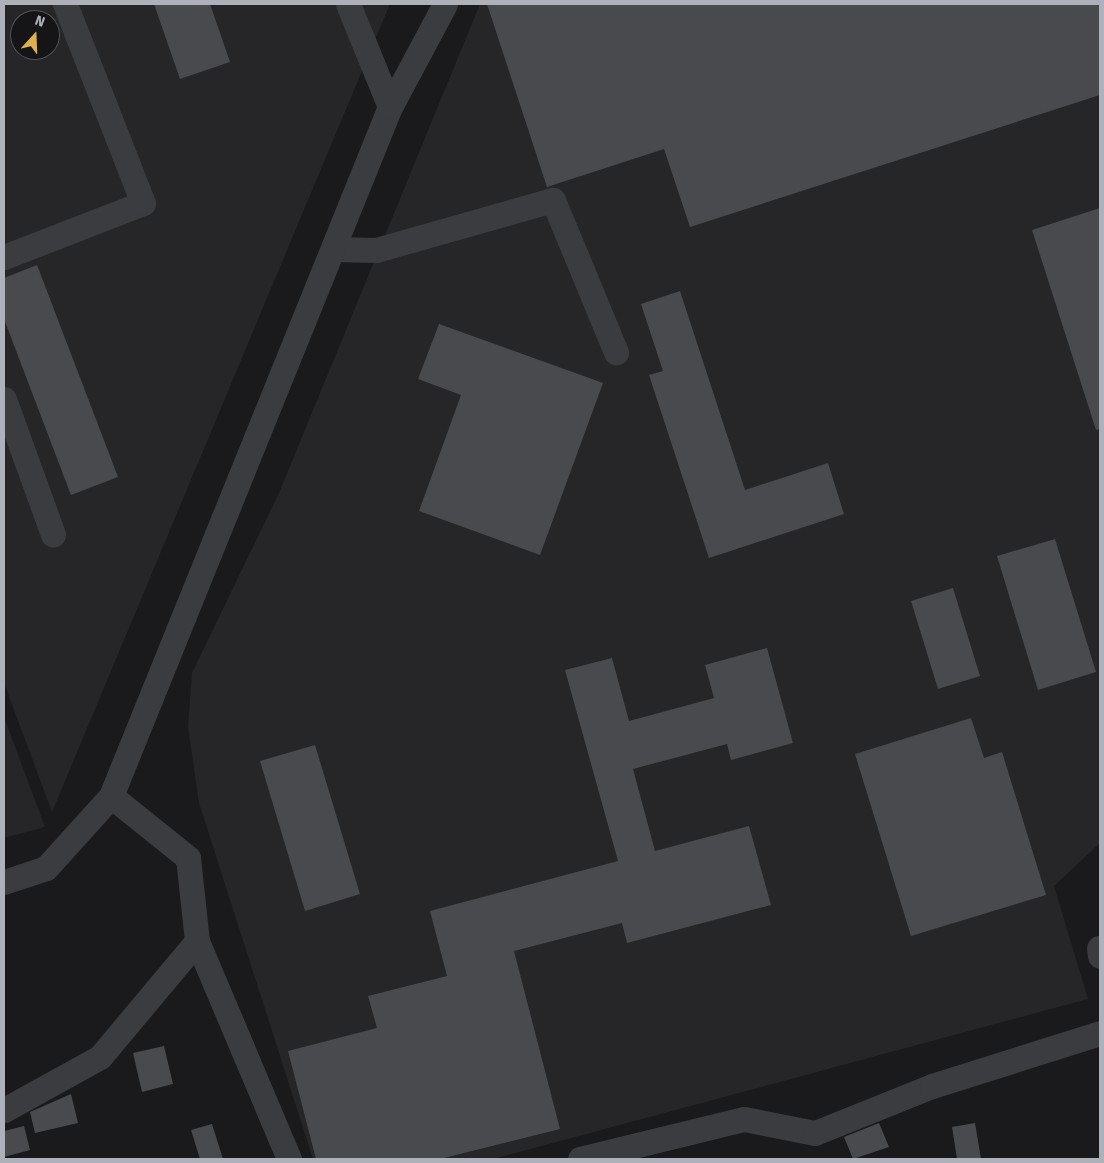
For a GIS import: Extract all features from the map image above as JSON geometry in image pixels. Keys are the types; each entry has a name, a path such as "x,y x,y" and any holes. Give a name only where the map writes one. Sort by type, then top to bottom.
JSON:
{"street":[{"path":"4,257 144,203 65,4"},
{"path":"348,4 390,107"},
{"path":"4,882 46,868 111,796 390,107 445,4"},
{"path":"332,249 376,250 553,200 616,352"},
{"path":"4,398 53,534"},
{"path":"111,796 188,858 197,941 289,1159"},
{"path":"4,1110 100,1056 197,941"},
{"path":"580,1159 744,1119 815,1133 932,1086 1100,1033"}],"shaded area":[{"path":"4,4 390,4 52,812 4,683"},
{"path":"480,4 1100,4 1100,843 1054,886 1088,999 493,1159 313,1159 199,803 188,727 192,673 279,493"},
{"path":"4,717 45,827 4,838"}],"building":[{"path":"154,4 210,4 230,62 180,79"},
{"path":"487,4 1100,4 1100,95 690,227 664,149 547,187"},
{"path":"1100,208 1100,429 1096,430 1032,230"},
{"path":"37,265 118,477 71,495 4,319 4,278"},
{"path":"680,291 745,490 828,463 844,514 709,558 649,375 663,371 641,304"},
{"path":"439,324 603,383 540,555 419,511 461,395 418,379"},
{"path":"1055,539 1096,672 1038,690 997,556"},
{"path":"953,588 980,676 938,689 911,601"},
{"path":"767,648 793,743 731,760 727,744 633,769 655,851 749,826 771,905 627,943 622,923 514,951 560,1129 440,1159 316,1159 288,1051 377,1028 368,996 447,976 430,911 618,861 565,670 612,658 629,721 714,698 705,665"},
{"path":"971,718 984,758 1002,752 1046,895 911,936 855,754"},
{"path":"315,745 360,894 305,911 260,761"},
{"path":"164,1046 173,1084 142,1092 133,1053"},
{"path":"71,1094 78,1123 35,1133 30,1112"},
{"path":"879,1123 889,1147 853,1159 844,1137"},
{"path":"975,1123 981,1159 957,1159 952,1127"},
{"path":"212,1124 223,1159 200,1159 191,1130"},
{"path":"24,1126 30,1150 4,1157 4,1131"}]}
